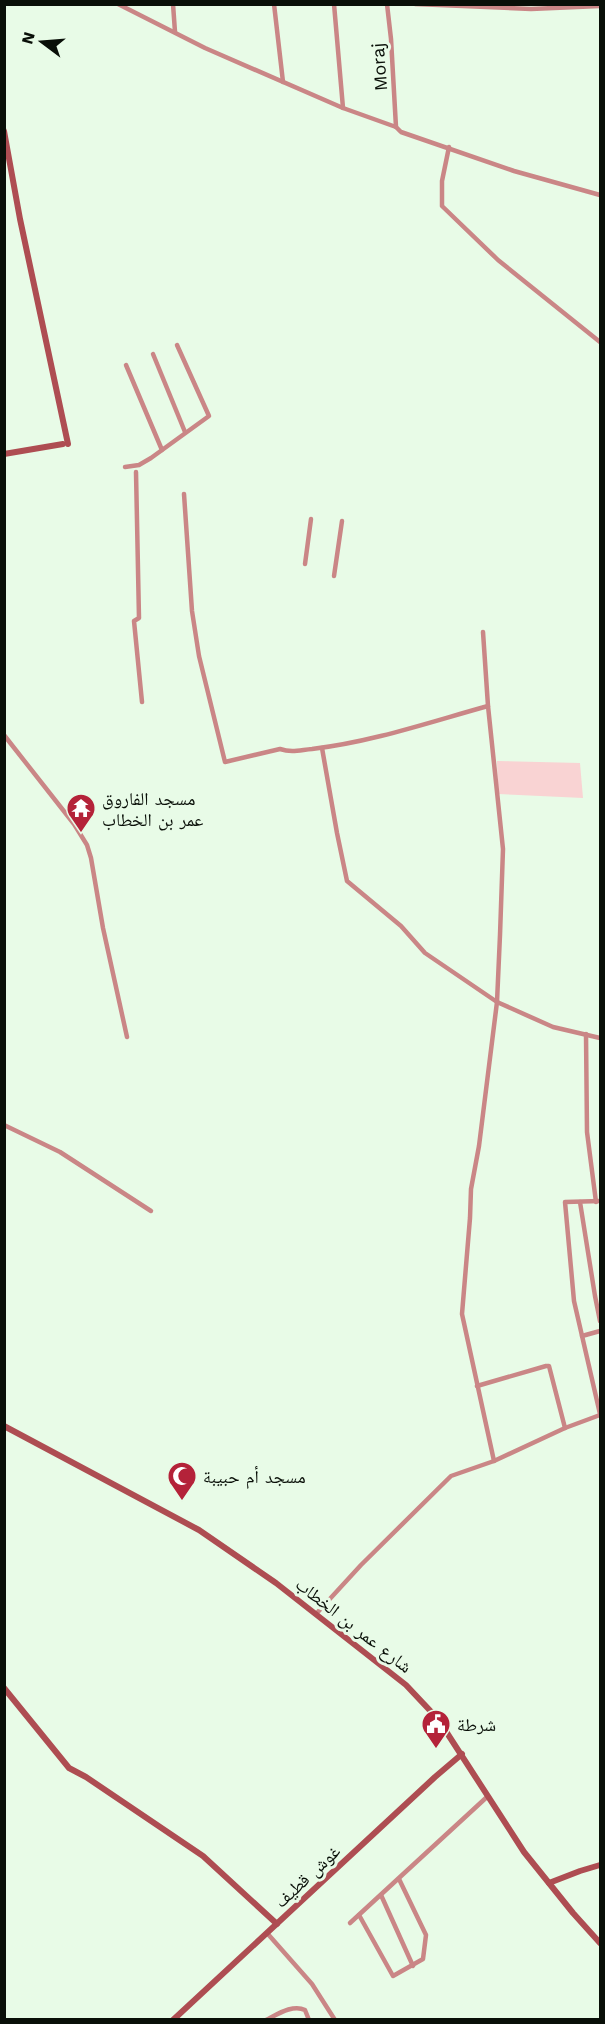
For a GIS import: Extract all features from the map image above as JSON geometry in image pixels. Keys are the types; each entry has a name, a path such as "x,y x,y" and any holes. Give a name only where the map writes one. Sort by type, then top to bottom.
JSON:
{"main road":[{"path":"4,131 65,444 4,454"},
{"name":"شارع عمر بن الخطاب","path":"4,1426 199,1530 235,1553 406,1685 438,1719 524,1851 600,1943"},
{"path":"4,1688 69,1768 86,1777 203,1856 277,1924"},
{"name":"غوش قطيف","path":"173,2019 462,1754"},
{"path":"549,1883 600,1865"}],"street":[{"path":"173,4 175,32"},
{"path":"274,4 283,82"},
{"path":"334,4 343,108"},
{"name":"Moraj","path":"387,4 396,127"},
{"path":"415,4 531,9 600,6"},
{"path":"122,6 205,48 343,108 396,127 401,132 514,171 600,195"},
{"path":"449,147 442,181 442,206 498,260 600,342"},
{"path":"125,467 139,465 209,416 177,345"},
{"path":"153,354 185,432"},
{"path":"126,365 162,450"},
{"path":"136,472 139,618 134,621 142,702"},
{"path":"184,494 192,611 204,676 225,762 280,749 289,752 322,748 400,731 488,706"},
{"path":"305,564 311,519"},
{"path":"334,576 342,521"},
{"path":"483,632 502,849 497,1002 479,1146 471,1189 462,1314 494,1461"},
{"path":"4,735 74,824 87,845 127,1037"},
{"path":"322,748 347,881 401,926 425,953 497,1002 553,1027 600,1038"},
{"path":"315,1614 451,1476 494,1461 600,1414 574,1301 565,1202 598,1201 587,1132 586,1034"},
{"path":"4,1125 60,1152 151,1211"},
{"path":"580,1202 600,1321"},
{"path":"582,1336 600,1331"},
{"path":"477,1386 549,1366 565,1428"},
{"path":"350,1923 488,1796"},
{"path":"359,1915 393,1976 423,1959 426,1935 399,1879"},
{"path":"381,1895 413,1966"},
{"path":"267,1933 312,1984 335,2019"},
{"path":"266,2019 293,2007 299,2007 305,2010 309,2019"}],"shaded area":[{"path":"497,761 580,763 583,798 498,794"}],"place":[{"name":"مسجد الفاروق عمر بن الخطاب","path":"81,834"},
{"name":"مسجد أم حبيبة","path":"182,1502"},
{"name":"شرطة","path":"436,1750"}]}
